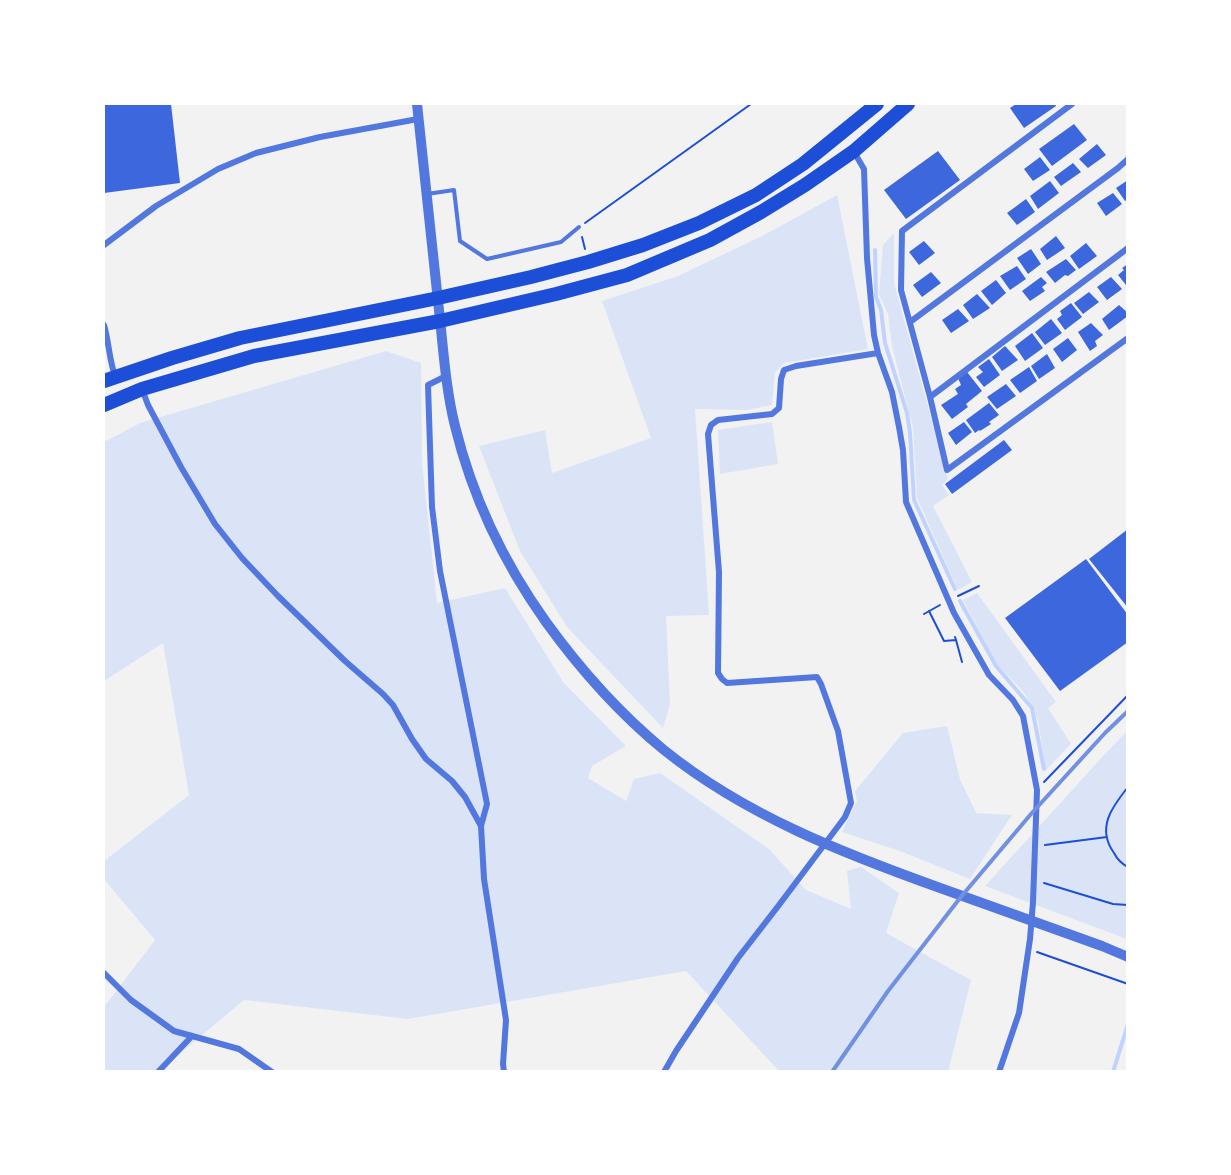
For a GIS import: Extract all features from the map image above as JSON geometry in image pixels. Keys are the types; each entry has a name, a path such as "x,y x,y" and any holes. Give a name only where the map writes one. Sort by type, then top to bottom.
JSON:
{"main road":[{"path":"109,379 240,338 531,277 643,245 699,223 756,195 803,164 877,104"},
{"path":"104,405 142,389 254,356 440,321 627,275 710,240 761,212 854,151 908,104"}],"street":[{"path":"417,104 447,376 455,425 465,461 484,513 505,556 536,608 594,683 625,715 693,771 737,800 788,827 900,874 1128,957"},
{"path":"1072,104 902,231 901,290 930,396 947,470 1128,338"},
{"path":"104,244 156,206 218,169 256,153 320,137 418,120"},
{"path":"854,151 864,169 867,258 874,335 892,392 899,427 903,450 906,502 954,613 990,675 1013,700 1023,716 1037,790 1034,880 1028,949 1019,1013 999,1071"},
{"path":"910,322 1128,159"},
{"path":"930,396 1128,248"},
{"path":"104,325 110,362 109,379"},
{"path":"664,1071 738,957 845,817 851,803 838,731 817,678 727,683 718,673 719,572 708,434 711,425 718,420 772,414 779,408 781,379 784,370 796,366 878,353"},
{"path":"447,376 428,386 432,507 440,571 487,804 481,826 484,879 506,1020 504,1071"},
{"path":"142,389 181,467 215,524 242,558 278,596 345,662 383,693 393,705 426,759 452,781 465,797 481,826"},
{"path":"104,973 131,1000 174,1031 239,1049 272,1071"},
{"path":"158,1071 192,1036"}],"lane":[{"path":"427,194 454,190 460,241 487,259 561,242 579,227"}],"path":[{"path":"588,262 579,227 751,104"},
{"path":"955,597 979,586"},
{"path":"924,614 943,603"},
{"path":"929,611 944,641 956,640"},
{"path":"952,631 962,662"},
{"path":"1037,790 1128,695"},
{"path":"1128,787 1107,822 1108,844 1123,865 1128,867"},
{"path":"1053,844 1107,837"},
{"path":"1034,880 1113,904 1128,905"},
{"path":"1028,949 1128,984"}],"shaded area":[{"path":"837,195 868,349 784,363 775,373 772,405 747,410 695,409 709,615 666,616 670,704 663,728 567,627 520,551 479,446 545,430 552,473 651,438 602,301 678,276 764,235"},
{"path":"894,233 894,283 948,479 942,485 949,495 933,506 972,582 958,590 917,498 913,428 892,346 888,314 879,295 883,245"},
{"path":"386,351 421,363 422,462 437,603 505,588 563,682 626,746 592,766 588,778 626,801 634,779 660,773 769,849 806,890 851,909 847,871 861,867 899,893 886,933 971,980 948,1072 779,1071 686,971 408,1019 244,1000 159,1071 104,1071 104,1007 155,940 104,879 104,861 189,795 163,643 104,681 104,442 140,423"},
{"path":"772,422 778,464 720,474 718,430"},
{"path":"977,593 1056,702 1048,708 1071,744 1046,770 1034,708 1022,690 997,665 963,600"},
{"path":"947,726 960,779 976,813 1012,815 970,879 900,851 842,832 857,801 855,791 903,733"},
{"path":"1127,731 1127,939 985,886 1103,756"}],"building":[{"path":"104,104 171,104 180,183 104,193"},
{"path":"1016,104 1055,104 1056,106 1024,128 1010,108"},
{"path":"1074,124 1087,140 1052,166 1039,149"},
{"path":"1097,144 1106,155 1088,168 1079,159"},
{"path":"938,151 960,180 906,219 884,190"},
{"path":"1040,157 1050,170 1033,181 1024,169"},
{"path":"1073,163 1081,172 1061,186 1054,177"},
{"path":"1128,180 1128,199 1125,201 1116,188"},
{"path":"1050,181 1059,193 1038,209 1030,196"},
{"path":"1113,193 1122,204 1106,216 1097,203"},
{"path":"1026,199 1035,212 1017,225 1007,213"},
{"path":"1056,236 1065,248 1047,260 1040,249"},
{"path":"924,241 935,253 919,265 909,252"},
{"path":"1086,243 1097,256 1079,269 1070,256"},
{"path":"1031,249 1041,264 1028,274 1017,258"},
{"path":"1066,259 1076,270 1055,283 1046,272"},
{"path":"1128,264 1128,284 1126,285 1118,275"},
{"path":"1017,266 1026,279 1010,290 1000,276"},
{"path":"931,272 941,283 922,297 913,285"},
{"path":"1041,277 1047,283 1042,287 1045,291 1030,301 1022,291"},
{"path":"1111,277 1122,289 1107,300 1097,287"},
{"path":"996,280 1006,293 992,305 981,291"},
{"path":"1089,292 1099,302 1083,314 1074,303"},
{"path":"977,294 990,308 973,319 963,305"},
{"path":"1071,303 1082,317 1065,330 1057,319 1062,315 1060,311"},
{"path":"1119,305 1128,313 1128,316 1109,330 1102,319"},
{"path":"958,309 969,321 951,333 942,320"},
{"path":"1051,319 1062,333 1045,345 1035,332"},
{"path":"1091,323 1103,335 1095,341 1097,346 1090,351 1078,332"},
{"path":"1032,333 1043,348 1025,361 1015,346"},
{"path":"1068,338 1077,350 1062,362 1053,349"},
{"path":"1005,346 1018,360 1002,371 992,357"},
{"path":"1047,354 1055,368 1039,379 1031,366"},
{"path":"989,359 1000,375 984,387 976,377 983,372 978,367"},
{"path":"1029,367 1037,381 1020,393 1010,380"},
{"path":"967,372 982,391 966,404 968,407 952,419 941,405 958,394 955,389 961,385 958,378"},
{"path":"1006,384 1016,396 997,409 987,397"},
{"path":"989,403 999,415 989,422 991,424 975,433 966,420"},
{"path":"964,422 972,432 956,445 948,433"},
{"path":"1004,440 1012,450 952,494 945,484"},
{"path":"1128,529 1128,608 1089,559"},
{"path":"1086,559 1128,615 1128,642 1060,691 1005,618"}],"waterway":[{"path":"875,250 876,297 881,310 885,343 907,413 914,500 955,589"},
{"path":"960,601 996,666 1032,708 1044,769"},
{"path":"1113,1072 1128,1024"}],"railway":[{"path":"832,1072 888,991 960,898 1031,814 1128,711"}]}
